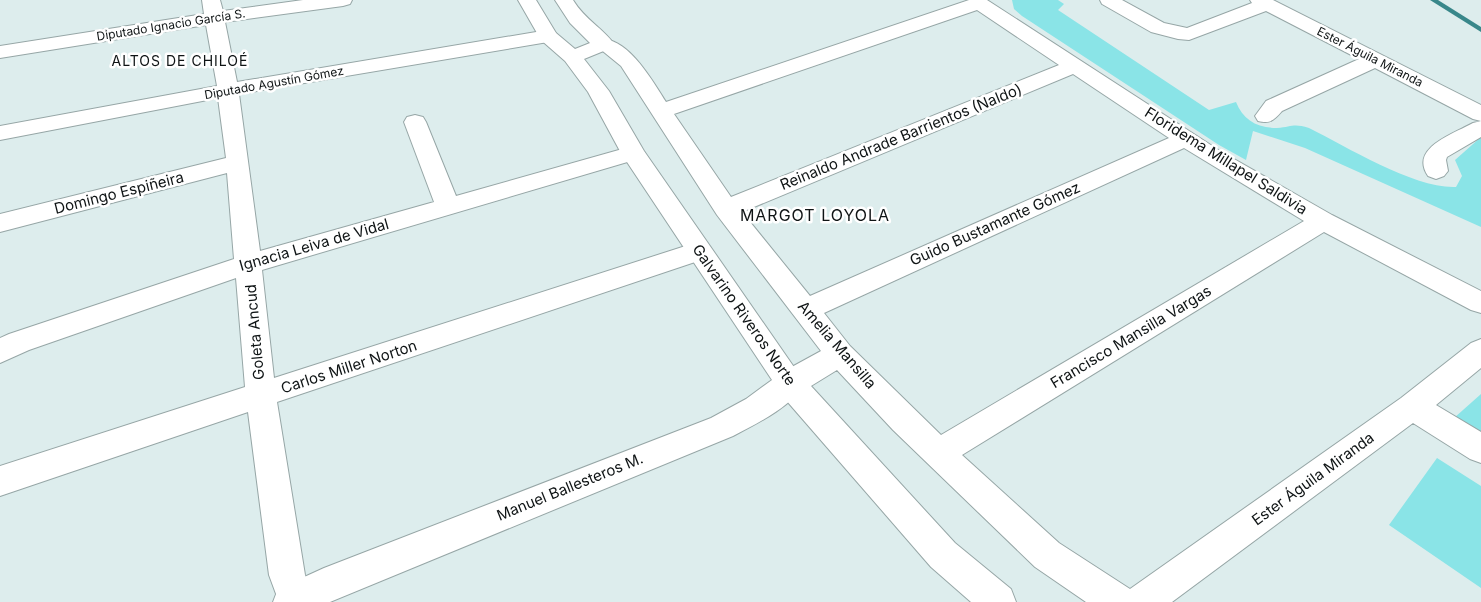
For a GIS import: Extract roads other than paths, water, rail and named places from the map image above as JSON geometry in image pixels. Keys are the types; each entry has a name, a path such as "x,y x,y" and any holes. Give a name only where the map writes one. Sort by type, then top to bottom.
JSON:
{"street":[{"name":"Diputado Ignacio García S.","path":"0,52 213,9 343,0"},
{"name":"Galvarino Riveros Norte","path":"526,0 548,36 572,57 598,92 634,153 698,251 790,383 942,555 998,602"},
{"name":"Amelia Mansilla","path":"564,0 583,27 629,62 726,209 840,354 938,453 1047,555 1118,602"},
{"path":"1109,0 1162,30 1177,35 1189,34 1262,2"},
{"name":"Ester Águila Miranda","path":"1262,2 1481,114"},
{"name":"Floridema Millapel Saldivia","path":"662,112 979,3 1186,139 1323,221 1481,303"},
{"name":"Goleta Ancud","path":"213,9 228,90 238,163 261,396 287,575 295,601"},
{"name":"Diputado Agustín Gómez","path":"0,133 228,90 548,36"},
{"path":"572,57 604,44"},
{"path":"1266,116 1274,106 1375,60"},
{"name":"Reinaldo Andrade Barrientos (Naldo)","path":"726,209 1076,65"},
{"path":"415,122 448,207"},
{"path":"1436,171 1434,160 1438,152 1481,128"},
{"name":"Guido Bustamante Gómez","path":"805,310 1186,139"},
{"name":"Ignacia Leiva de Vidal","path":"0,351 19,342 249,264 634,153"},
{"name":"Domingo Espiñeira","path":"0,223 238,163"},
{"name":"Francisco Mansilla Vargas","path":"938,453 1323,221"},
{"name":"Carlos Miller Norton","path":"0,481 698,251"},
{"name":"Ester Águila Miranda","path":"1142,602 1412,407 1481,352"},
{"name":"Manuel Ballesteros M.","path":"295,601 722,427 757,408 790,383 840,354"},
{"path":"1412,407 1481,449"}],"waterway":[{"path":"1433,0 1481,30"}],"district":[{"name":"ALTOS DE CHILOÉ","path":"180,61"},
{"name":"MARGOT LOYOLA","path":"815,215"}]}
